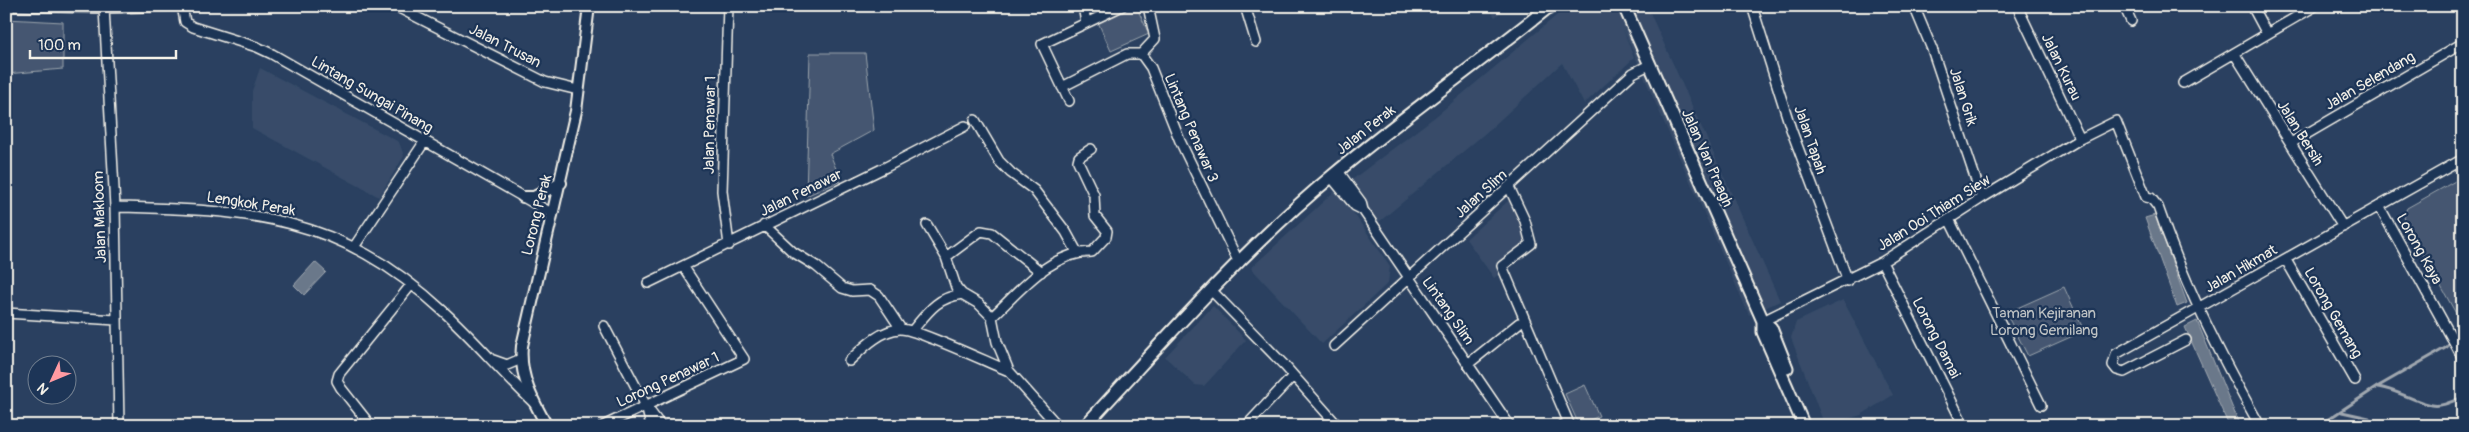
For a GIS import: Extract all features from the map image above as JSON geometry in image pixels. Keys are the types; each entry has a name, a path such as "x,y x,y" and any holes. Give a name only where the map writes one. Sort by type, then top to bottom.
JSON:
{"main road":[{"name":"Jalan Van Praagh","path":"1624,6 1762,322 1764,332 1804,426"},
{"name":"Jalan Perak","path":"1085,426 1211,290 1335,174 1549,7"},
{"name":"Jalan Van Praagh","path":"1762,322 1771,328 1812,426"}],"street":[{"name":"Lintang Sungai Pinang","path":"10,6 104,8 181,6 185,22 193,27 257,47 272,54 553,214"},
{"name":"Jalan Trusan","path":"395,6 411,10 545,82 578,90"},
{"name":"Lorong Perak","path":"547,426 527,385 521,359 528,317 561,183 576,111 589,6"},
{"name":"Jalan Penawar 1","path":"728,6 722,191 729,245"},
{"path":"1082,6 1086,23"},
{"path":"1068,101 1042,44 1122,6"},
{"path":"1062,87 1127,54 1141,54 1155,39 1148,6"},
{"path":"1245,6 1256,42"},
{"name":"Jalan Tapah","path":"1752,6 1794,138 1848,281"},
{"name":"Jalan Grik","path":"1914,6 1932,49 1982,198"},
{"name":"Jalan Kurau","path":"2016,6 2080,139"},
{"path":"2124,6 2131,21"},
{"path":"2252,6 2267,34"},
{"path":"2183,83 2315,6"},
{"name":"Jalan Makloom","path":"104,8 115,207 118,426"},
{"name":"Jalan Selendang","path":"2291,143 2463,43"},
{"name":"Jalan Bersih","path":"2234,53 2343,227"},
{"name":"Lintang Penawar 3","path":"1141,54 1151,68 1180,141 1239,263"},
{"name":"Jalan Slim","path":"1334,346 1633,73 1649,64"},
{"path":"976,120 999,161 1011,173 1034,190 1066,232 1077,252"},
{"name":"Jalan Ooi Thiam Siew","path":"1762,322 1848,281 1882,262 1982,198 2080,139 2116,121 2146,197 2151,198 2158,207 2195,312"},
{"name":"Jalan Penawar","path":"648,283 729,245 764,225 886,167 965,126"},
{"path":"354,247 425,141"},
{"path":"992,317 1041,272 1063,257 1077,252 1092,252 1108,234 1095,216 1094,195 1078,161 1079,157 1092,149"},
{"name":"Jalan Hikmat","path":"2186,340 2124,372 2117,370 2113,365 2116,354 2195,312 2463,159"},
{"name":"Lintang Slim","path":"1335,174 1361,202 1363,210 1510,426"},
{"path":"524,197 534,197 561,183"},
{"path":"1509,187 1532,240 1528,248 1502,266 1570,426"},
{"name":"Lorong Kaya","path":"2379,206 2463,358"},
{"name":"Lengkok Perak","path":"115,207 202,209 244,213 281,220 319,231 354,247 411,285 442,310 536,405"},
{"path":"1950,219 2042,405"},
{"path":"764,225 793,252 816,266 842,288 852,291 870,290 879,296 901,329"},
{"path":"928,225 946,257 956,286 962,294 979,304 992,317 997,342 1009,372 1058,426"},
{"path":"946,257 981,230 992,233 1041,272"},
{"name":"Lorong Gemang","path":"2286,260 2355,380"},
{"name":"Lorong Damai","path":"1882,262 1964,426"},
{"name":"Lorong Penawar 1","path":"604,426 744,359 682,266"},
{"path":"370,426 341,388 337,381 339,374 411,285"},
{"path":"1211,290 1285,366 1338,426"},
{"path":"912,331 933,306 942,299 962,294"},
{"path":"2195,312 2260,426"},
{"path":"6,313 116,320"},
{"path":"1468,364 1519,323"},
{"path":"604,326 646,406 661,426"},
{"path":"849,361 868,343 882,335 901,329 912,331 1009,372"},
{"path":"489,357 507,365 521,359"},
{"path":"1246,426 1293,376"},
{"path":"646,406 651,426"}],"shaded area":[{"path":"1488,6 1508,6 1495,17"},
{"path":"1568,6 1647,6 1780,301 1749,315 1623,29 1634,58 1584,104 1562,63 1489,130 1379,222 1349,182 1436,116"},
{"path":"260,68 399,142 404,156 379,197 252,128 252,91"},
{"path":"1337,189 1390,266 1388,283 1322,344 1251,268"},
{"path":"1518,192 1536,246 1494,278 1466,239"},
{"path":"2155,215 2187,303 2177,307 2145,218"},
{"path":"315,262 326,272 304,295 294,285"},
{"path":"1843,300 1893,395 1861,415 1825,426 1791,338 1796,322"},
{"path":"1213,306 1246,340 1204,386 1195,385 1165,357"},
{"path":"2197,321 2240,426 2229,426 2185,327"}],"green space":[{"path":"1128,6 1136,6 1149,34 1111,51 1097,20"},
{"path":"6,19 63,22 63,69 6,74"},
{"path":"810,53 865,53 874,130 830,154 841,181 806,196"},
{"path":"2463,179 2463,326 2405,222 2404,215 2407,208 2457,180"},
{"name":"Taman Kejiranan Lorong Gemilang","path":"2064,287 2084,331 2028,356 2006,313"},
{"path":"1585,385 1599,416 1579,425 1565,394"}],"waterway":[{"path":"2318,426 2377,387 2447,347 2463,324"},
{"path":"2378,387 2432,405 2444,404 2463,397"},
{"path":"2342,412 2369,418 2374,426"}]}
